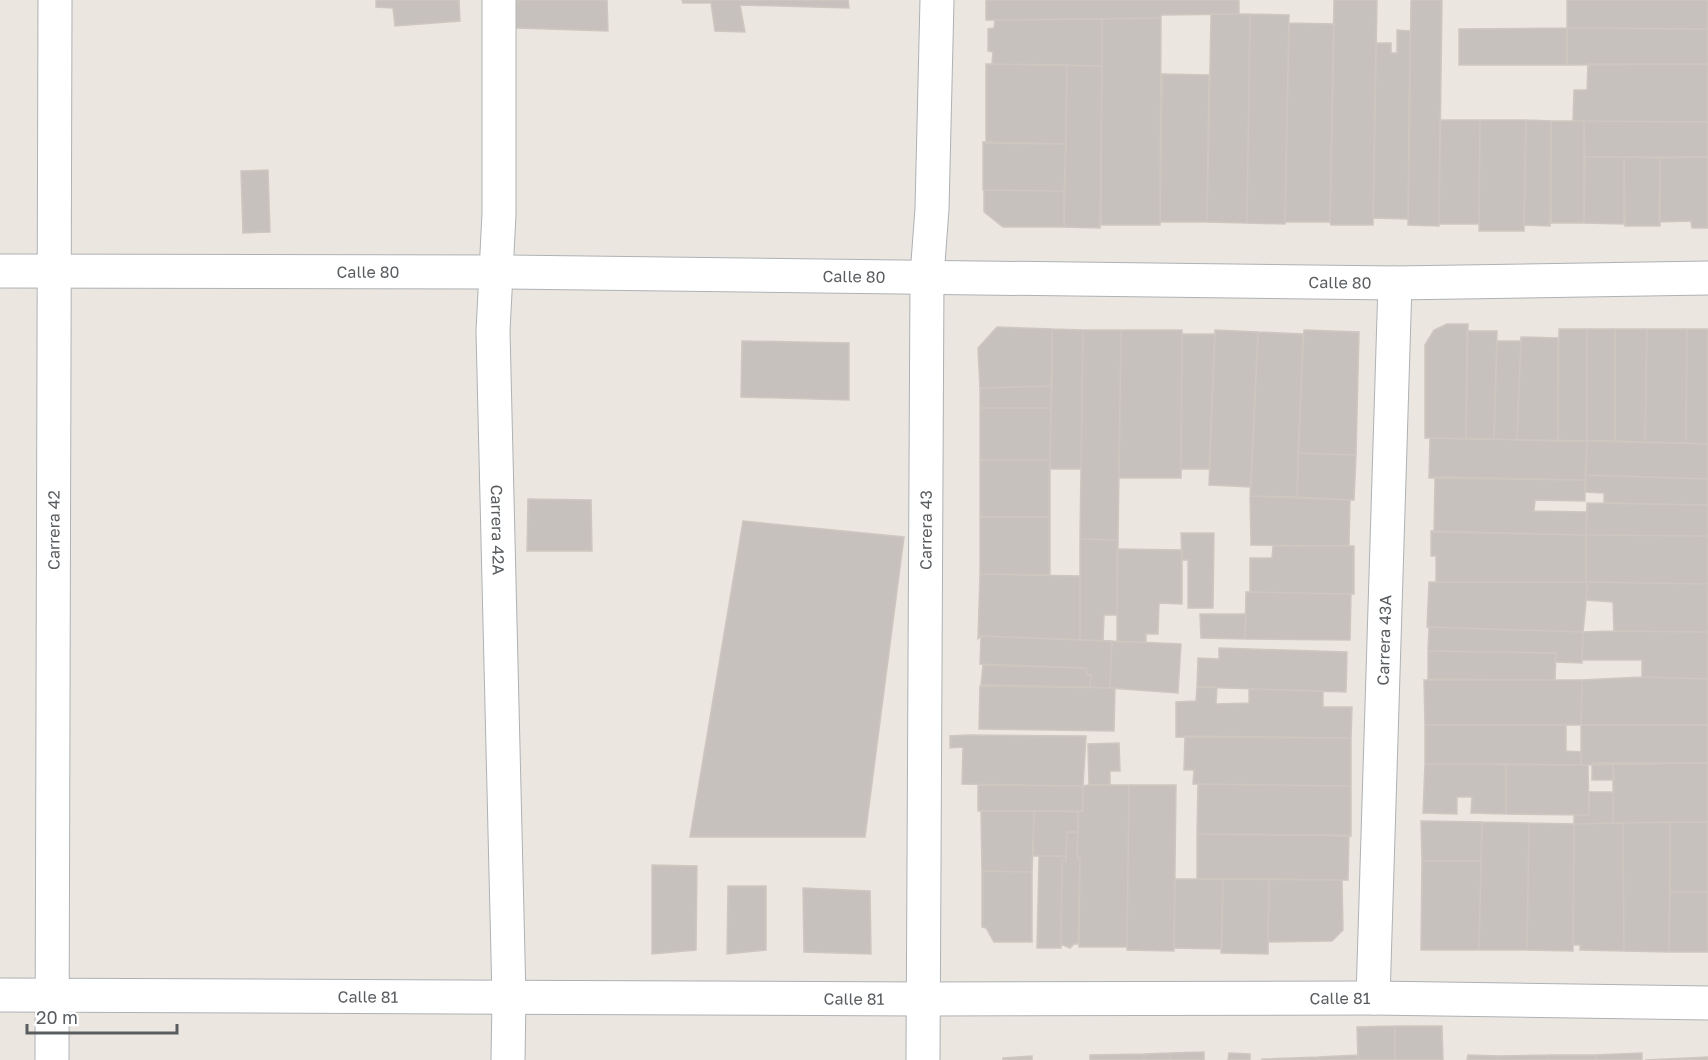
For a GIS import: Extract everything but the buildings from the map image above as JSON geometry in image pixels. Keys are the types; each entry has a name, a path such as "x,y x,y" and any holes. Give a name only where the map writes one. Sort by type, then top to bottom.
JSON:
{"street":[{"name":"Carrera 42","path":"52,1060 55,0"},
{"name":"Carrera 42A","path":"499,0 498,272 493,343 509,998 508,1060"},
{"name":"Carrera 43","path":"923,1060 927,276 932,209 938,0"},
{"name":"Calle 80","path":"0,271 498,272 1395,282 1708,278"},
{"name":"Carrera 43A","path":"1373,998 1395,282"},
{"name":"Calle 81","path":"0,995 923,999 1373,998 1708,1003"}]}
